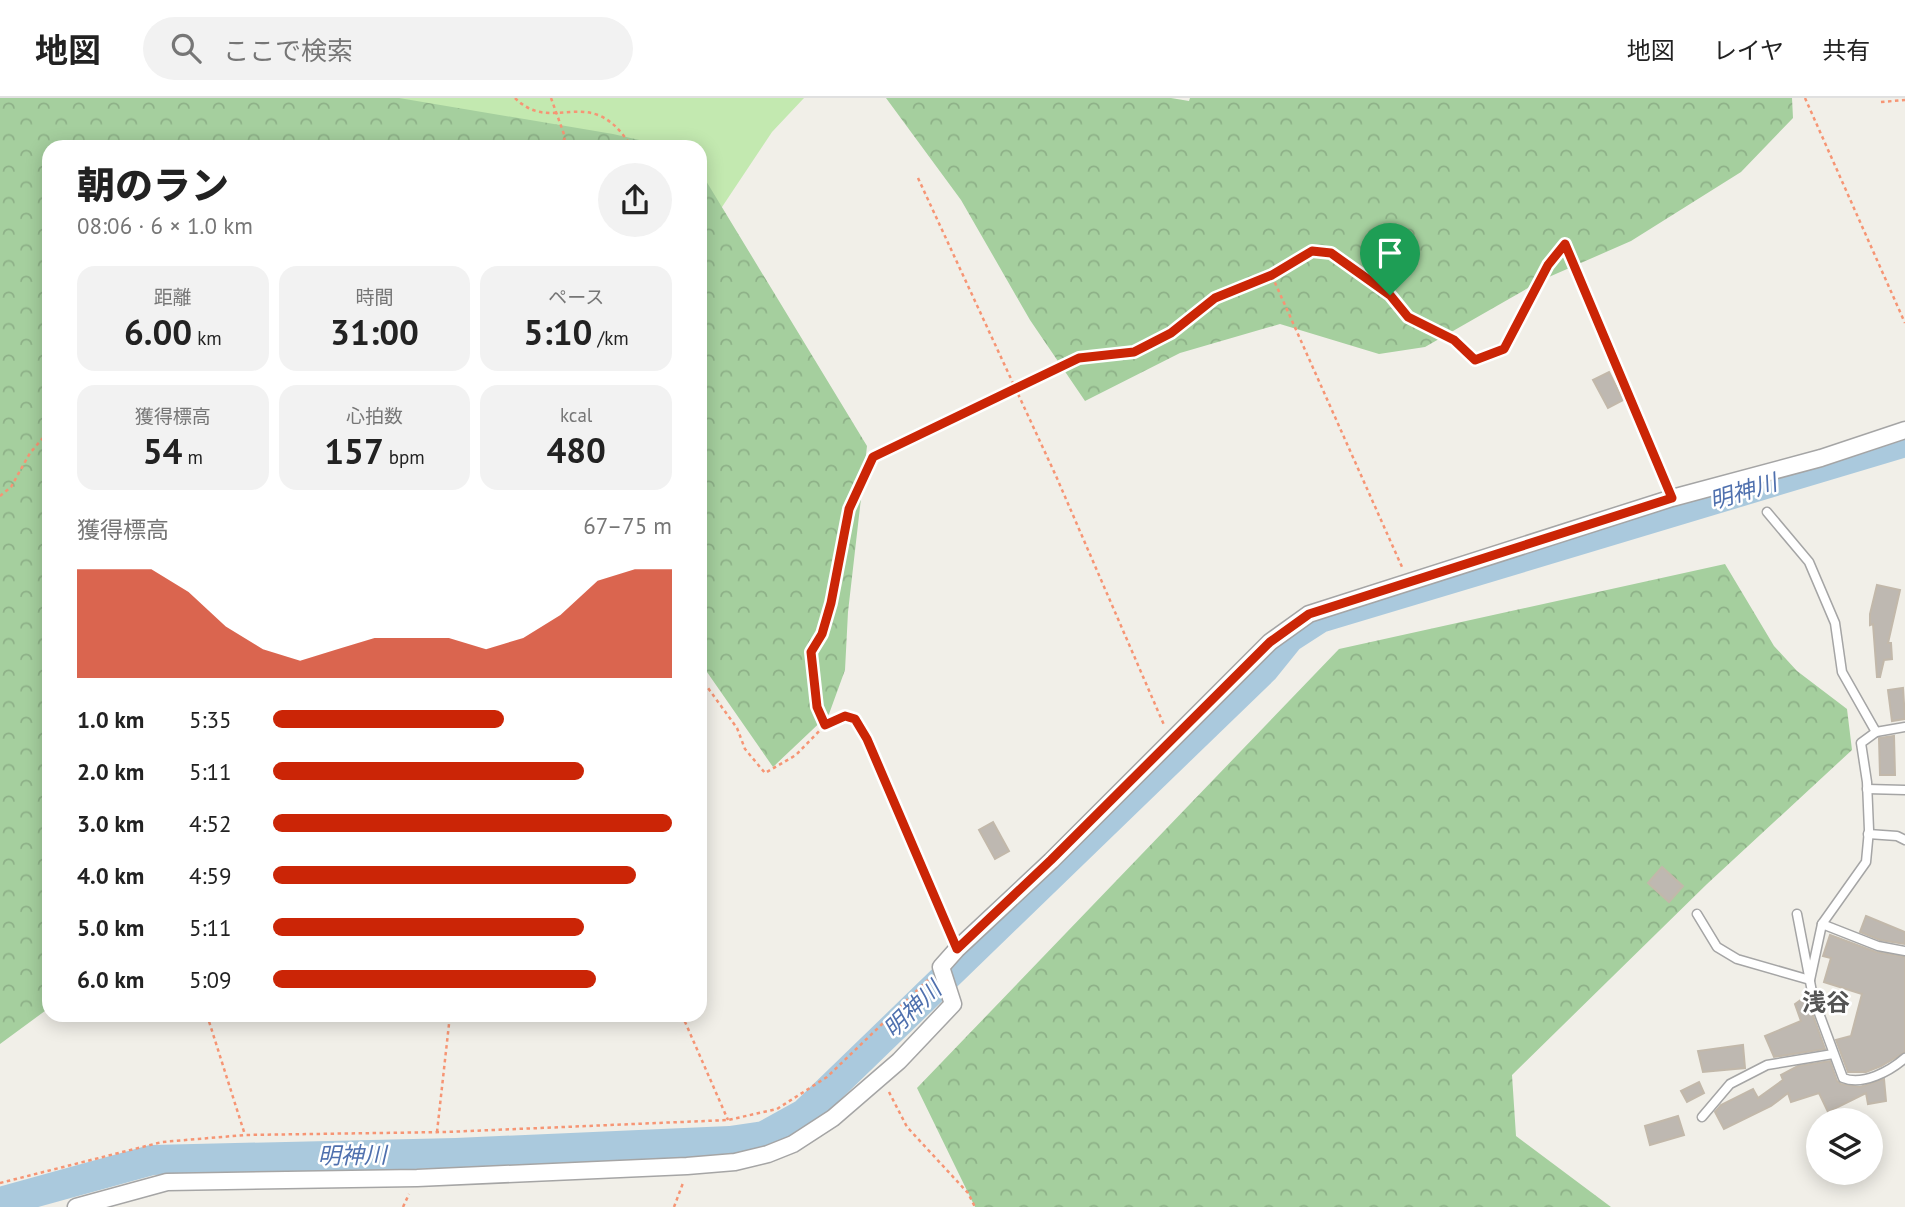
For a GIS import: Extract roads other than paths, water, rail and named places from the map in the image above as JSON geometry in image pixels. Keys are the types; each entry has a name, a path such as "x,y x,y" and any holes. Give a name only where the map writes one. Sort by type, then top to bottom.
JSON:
{"street":[{"path":"76,1207 167,1182 417,1178 689,1166 735,1162 768,1154 793,1144 833,1118 899,1061 953,1004 941,967 957,949 1051,860 1270,642 1309,614 1672,498 1821,458 1905,430"}],"lane":[{"path":"1767,512 1809,562 1835,623 1842,672 1876,732"},
{"path":"1810,980 1822,924 1866,862 1867,789 1861,743 1876,732 1905,727"},
{"path":"1867,789 1905,790"},
{"path":"1868,834 1897,836 1905,840"},
{"path":"1697,914 1717,947 1737,959 1810,980"},
{"path":"1797,914 1813,997 1843,1078 1851,1082 1889,1071 1905,1058"},
{"path":"1822,924 1878,946 1905,951"},
{"path":"1702,1117 1730,1084 1767,1065 1833,1054"}],"waterway":[{"name":"明神川","path":"0,1202 152,1160 456,1153 730,1141 764,1136 804,1114 1264,669 1289,638 1320,618 1905,442"}],"district":[{"name":"浅谷","path":"1826,1002"}]}
